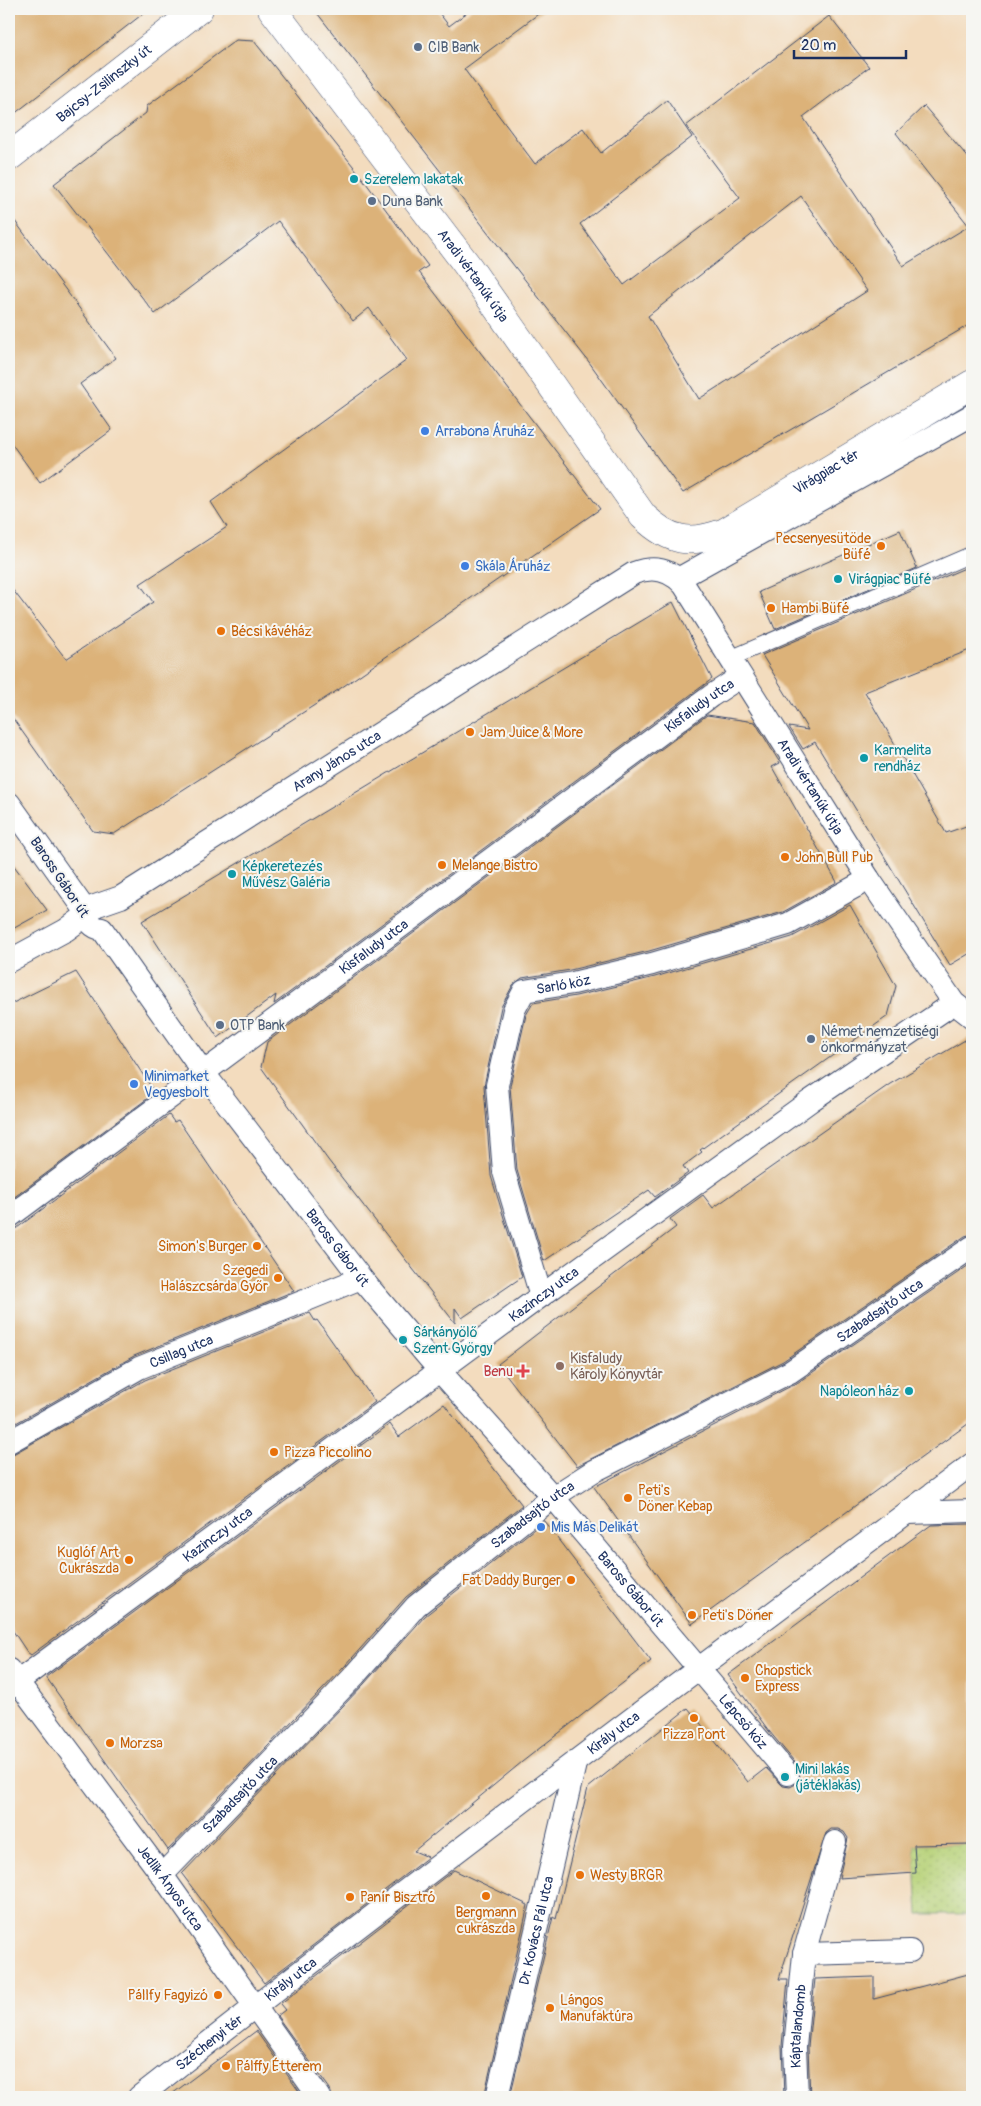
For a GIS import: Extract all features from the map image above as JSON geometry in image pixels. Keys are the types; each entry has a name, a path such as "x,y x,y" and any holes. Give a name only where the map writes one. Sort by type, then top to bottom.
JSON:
{"street":[{"name":"Bajcsy-Zsilinszky út","path":"9,157 199,9"},
{"name":"Aradi vértanúk útja","path":"272,9 467,265 643,516 660,532 675,538"},
{"name":"Virágpiac tér","path":"675,538 706,539 725,532 972,384"},
{"path":"673,575 972,415"},
{"name":"Arany János utca","path":"9,961 66,930 88,914 95,906 121,897 634,573 643,570 673,575"},
{"name":"Aradi vértanúk útja","path":"673,575 869,879 954,1004 972,1017"},
{"name":"Kisfaludy utca","path":"9,1217 711,696 734,668"},
{"name":"Baross Gábor út","path":"9,803 88,914 90,923 96,928 102,929 203,1072 361,1278 700,1668"},
{"name":"Sarló köz","path":"541,1296 504,1172 497,1085 514,1010 524,992 574,983 652,964 788,924 869,879"},
{"name":"Kazinczy utca","path":"11,1679 810,1101 954,1004"},
{"name":"Szabadsajtó utca","path":"162,1875 355,1675 416,1606 553,1497 592,1472 790,1372 972,1247"},
{"name":"Csillag utca","path":"9,1442 139,1368 361,1278"},
{"name":"Király utca","path":"255,2006 972,1464"},
{"path":"907,1513 972,1511"},
{"name":"Lépcső köz","path":"700,1668 788,1774"},
{"name":"Jedlik Ányos utca","path":"11,1679 162,1875 319,2097"},
{"name":"Dr. Kovács Pál utca","path":"497,2097 575,1764"},
{"name":"Káptalandomb","path":"796,2097 795,2047 804,1954 835,1842"},
{"path":"804,1954 910,1951"},
{"name":"Széchenyi tér","path":"139,2097 255,2006"}],"lane":[{"path":"734,668 972,554"}],"green space":[{"path":"972,1844 972,1914 918,1914 914,1845"}],"building":[{"path":"9,9 149,9 9,118"},
{"path":"314,9 436,9 449,26 472,9 545,9 464,69 535,164 583,128 601,153 667,100 692,137 580,224 624,285 740,198 686,126 829,16 869,67 803,117 903,266 969,226 896,133 924,106 972,162 972,323 683,493 589,362","holes":["801,196 867,291 699,399 648,316"]},
{"path":"236,40 254,41 357,171 428,266 419,272 600,509 338,690 114,834 93,831 9,713 9,585 66,659 153,602 140,584 227,527 211,502 407,360 369,308 353,321 278,221 155,314 54,184 146,113 147,106"},
{"path":"9,213 116,358 80,384 112,430 40,483 9,440"},
{"name":"Virágpiac Büfé","path":"900,530 917,568 775,629 759,592"},
{"name":"Karmelita rendház","path":"972,565 972,649 865,692 946,833 972,824 972,952 950,965 815,742 803,749 789,727 808,730 762,655"},
{"path":"673,602 712,679 274,1004 276,995 218,1038 142,921"},
{"path":"707,715 755,722 780,763 772,767 837,882 783,912 649,951 570,970 522,978 513,985 501,1007 484,1086 491,1176 522,1277 462,1318 455,1308 455,1323 328,1160 261,1067 267,1042"},
{"path":"9,859 47,910 9,931"},
{"path":"850,905 896,986 888,1016 700,1150 702,1152 683,1166 688,1173 655,1197 649,1190 544,1261 517,1170 510,1086 526,1015 533,1003 576,996 655,977 792,937"},
{"path":"76,972 155,1093 9,1201 9,1005"},
{"path":"972,1036 972,1234 965,1236 783,1361 577,1466 498,1364 676,1227 670,1219 703,1195 713,1208 890,1084"},
{"path":"169,1115 174,1122 178,1120 294,1291 134,1356 9,1427 9,1230 17,1228"},
{"path":"972,1263 972,1421 692,1624 594,1487 797,1383"},
{"path":"310,1313 315,1321 317,1320 375,1402 31,1655 27,1652 9,1625 9,1455 145,1380"},
{"path":"444,1404 522,1505 406,1597 345,1666 168,1850 46,1677 390,1424 399,1437"},
{"path":"544,1521 651,1661 522,1762 414,1851 428,1857 264,1983 182,1874 364,1684 425,1616"},
{"path":"972,1524 972,1844 914,1845 916,1873 839,1878 848,1838 844,1832 838,1829 831,1829 826,1833 779,1979 788,1979 782,2046 784,2097 510,2097 553,1917 556,1919 588,1788 688,1708 748,1782 766,1768 783,1786 790,1787 796,1784 800,1778 798,1766 769,1731 728,1675 931,1525"},
{"path":"454,1870 528,1905 484,2097 332,2097 330,2089 277,2016 285,2010 280,2004"},
{"path":"972,1973 972,2097 810,2097 808,2047 815,1979 874,1977 874,1999"},
{"path":"256,2031 303,2097 168,2097"}],"place":[{"name":"CIB Bank","path":"418,47"},
{"name":"Szerelem lakatak","path":"354,179"},
{"name":"Duna Bank","path":"372,201"},
{"name":"Arrabona Áruház","path":"425,431"},
{"name":"Pecsenyesütöde Büfé","path":"881,546"},
{"name":"Skála Áruház","path":"465,566"},
{"name":"Virágpiac Büfé","path":"838,579"},
{"name":"Hambi Büfé","path":"771,608"},
{"name":"Bécsi kávéház","path":"221,631"},
{"name":"Jam Juice & More","path":"470,732"},
{"name":"Karmelita rendház","path":"864,758"},
{"name":"John Bull Pub","path":"785,857"},
{"name":"Melange Bistro","path":"442,865"},
{"name":"Képkeretezés Művész Galéria","path":"232,874"},
{"name":"OTP Bank","path":"220,1025"},
{"name":"Német nemzetiségi önkormányzat","path":"811,1039"},
{"name":"Minimarket Vegyesbolt","path":"134,1084"},
{"name":"Simon's Burger","path":"257,1246"},
{"name":"Szegedi Halászcsárda Győr","path":"278,1278"},
{"name":"Sárkányölő Szent György","path":"403,1340"},
{"name":"Kisfaludy Károly Könyvtár","path":"560,1366"},
{"name":"Benu","path":"523,1371"},
{"name":"Napóleon ház","path":"909,1391"},
{"name":"Pizza Piccolino","path":"274,1452"},
{"name":"Peti's Döner Kebap","path":"628,1498"},
{"name":"Mis Más Delikát","path":"541,1527"},
{"name":"Kuglóf Art Cukrászda","path":"129,1560"},
{"name":"Fat Daddy Burger","path":"571,1580"},
{"name":"Peti's Döner","path":"692,1615"},
{"name":"Chopstick Express","path":"745,1678"},
{"name":"Pizza Pont","path":"694,1718"},
{"name":"Morzsa","path":"110,1743"},
{"name":"Mini lakás (játéklakás)","path":"785,1777"},
{"name":"Westy BRGR","path":"580,1875"},
{"name":"Bergmann cukrászda","path":"486,1896"},
{"name":"Panír Bisztró","path":"350,1897"},
{"name":"Pállfy Fagyizó","path":"218,1995"},
{"name":"Lángos Manufaktúra","path":"550,2008"},
{"name":"Pálffy Étterem","path":"226,2066"}]}
